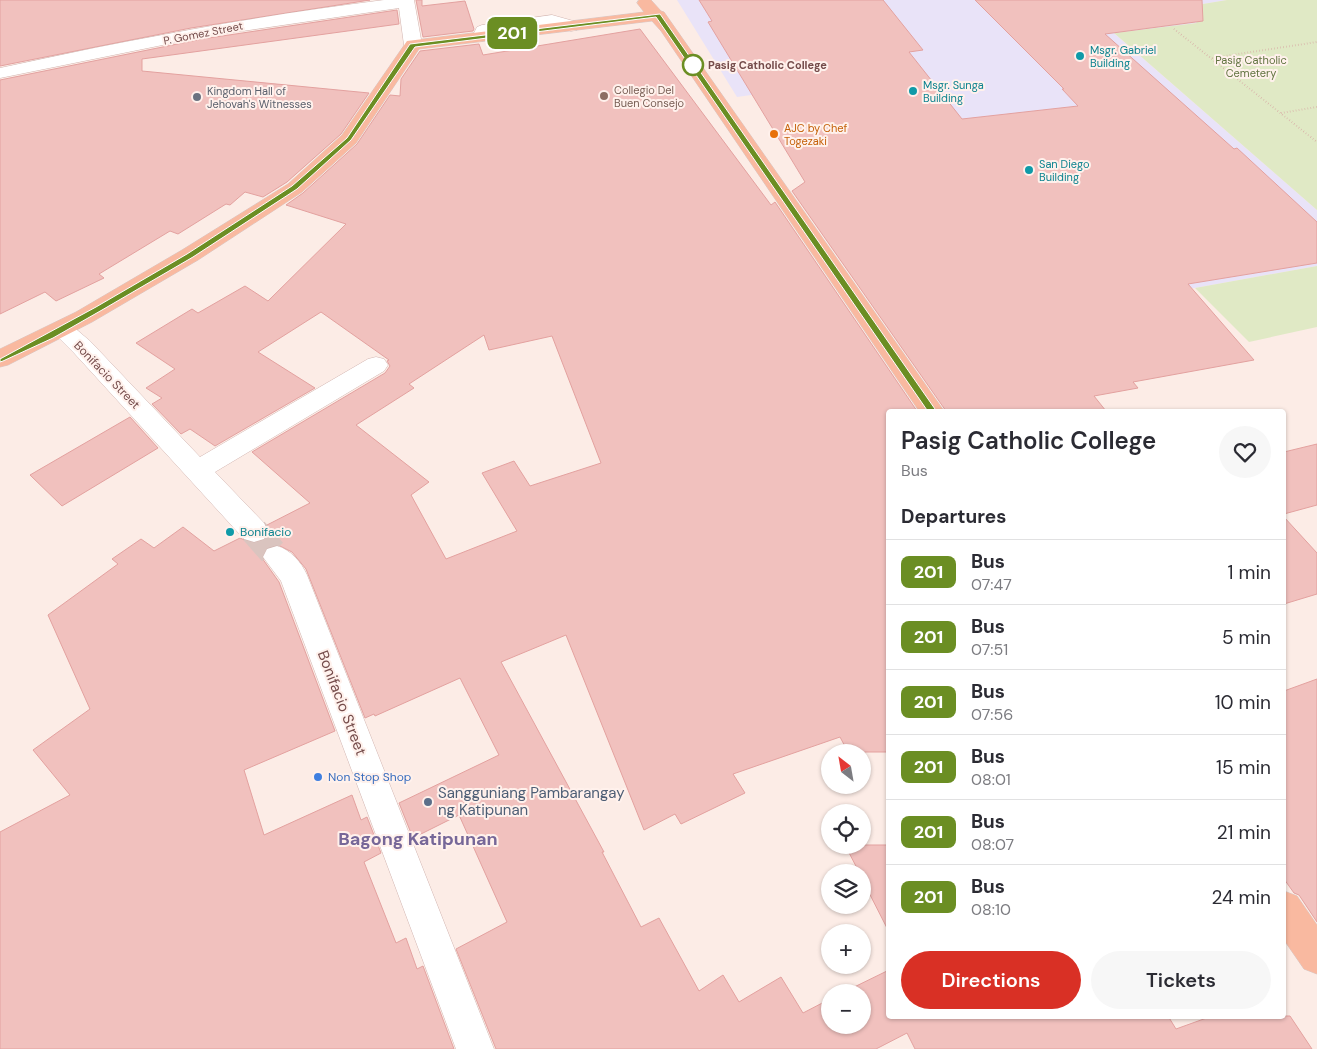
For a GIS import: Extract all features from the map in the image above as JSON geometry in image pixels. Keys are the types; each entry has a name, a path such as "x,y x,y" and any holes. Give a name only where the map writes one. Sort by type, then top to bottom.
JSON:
{"main road":[{"path":"643,0 658,15 931,409"},
{"path":"571,26 658,15"},
{"path":"0,359 62,329 190,255 295,188 349,139 413,45 480,37"},
{"path":"1286,912 1317,956"}],"street":[{"path":"406,1 413,45"},
{"name":"P. Gomez Street","path":"0,73 278,19 406,1"},
{"path":"480,37 488,29 552,20 571,26"},
{"name":"Bonifacio Street","path":"62,329 82,347 254,531"},
{"path":"198,470 376,365"},
{"name":"Bonifacio Street","path":"277,557 293,575 474,1049"}],"path":[{"path":"1174,29 1317,142"},
{"path":"1212,58 1317,42"},
{"path":"1281,113 1317,107"}],"shaded area":[{"name":"Pasig Catholic College","path":"677,0 1227,0 1180,8 1198,23 1115,34 1317,210 1317,266 1195,288 1074,300 869,79 737,97"}],"green space":[{"name":"Pasig Catholic Cemetery","path":"1227,0 1317,0 1317,210 1114,33 1197,23 1179,8"},
{"path":"1317,266 1317,327 1249,342 1195,288"}],"building":[{"path":"0,0 370,0 191,28 0,66"},
{"path":"416,0 422,0 422,6 465,1 473,31 423,37"},
{"path":"699,0 883,0 923,50 909,52 962,119 1078,106 1062,89 1064,89 975,0 1202,0 1203,21 1105,34 1234,149 1237,148 1317,222 1317,263 1188,284 1254,360 1133,382 1138,388 1094,396 1104,409 945,409 792,191 805,182 708,22 712,21"},
{"path":"397,10 399,24 142,59 142,71 369,93 341,134 287,182 263,197 245,192 230,205 226,204 178,234 170,231 99,274 104,278 56,301 45,292 0,314 0,80 202,39"},
{"path":"640,29 771,205 775,202 916,409 886,409 886,752 871,752 871,744 844,744 840,737 733,774 745,793 681,824 675,814 644,830 566,635 501,662 604,852 602,852 641,927 659,918 699,991 723,975 739,1002 781,977 803,1013 821,1004 821,1034 871,1034 871,984 860,984 886,971 886,1019 1170,1019 1176,1029 1204,1019 1286,1019 1286,1016 1290,1016 1312,1049 915,1049 907,1033 876,1049 496,1049 456,949 507,922 459,815 413,838 399,803 499,755 460,678 375,716 374,714 365,718 306,569 292,552 276,544 265,548 262,558 279,582 335,731 244,770 264,835 352,795 361,820 367,817 381,853 364,862 396,943 406,938 417,969 423,966 454,1049 0,1049 0,832 70,795 33,750 90,709 48,615 118,564 112,559 141,539 154,548 183,527 214,551 240,538 253,544 265,541 270,532 267,525 310,503 252,452 385,373 390,366 387,361 389,360 321,312 258,352 315,388 215,446 190,429 181,434 152,404 162,398 146,388 175,369 136,343 192,309 198,313 245,286 268,301 346,224 286,205 303,193 357,144 390,95 400,96 401,79 420,51 479,44 483,55","holes":["484,335 489,350 552,336 601,463 530,486 514,461 482,473 517,531 446,559 411,495 429,482 356,425 414,388 409,384"]},
{"path":"130,417 158,448 62,506 30,475"},
{"path":"1317,444 1317,505 1286,513 1286,452"},
{"path":"1286,519 1317,553 1317,594 1286,603"},
{"path":"1317,679 1317,922 1299,895 1294,893 1286,882 1286,690"},
{"path":"871,845 886,845 886,926 871,897 871,864 855,864 850,854 871,854"}],"tunnel":[{"path":"254,531 277,557"}],"bus line":[{"name":"201","path":"0,359 50,336 99,309 190,255 295,188 349,139 413,45 658,15 931,409"}],"place":[{"name":"Msgr. Gabriel Building","path":"1080,56"},
{"name":"Pasig Catholic College","path":"693,65"},
{"name":"Msgr. Sunga Building","path":"913,91"},
{"name":"Collegio Del Buen Consejo","path":"604,96"},
{"name":"Kingdom Hall of Jehovah's Witnesses","path":"197,97"},
{"name":"AJC by Chef Togezaki","path":"774,134"},
{"name":"San Diego Building","path":"1029,170"},
{"name":"Bonifacio","path":"230,532"},
{"name":"Non Stop Shop","path":"318,777"},
{"name":"Sangguniang Pambarangay ng Katipunan","path":"428,802"}],"district":[{"name":"Bagong Katipunan","path":"418,839"}]}
